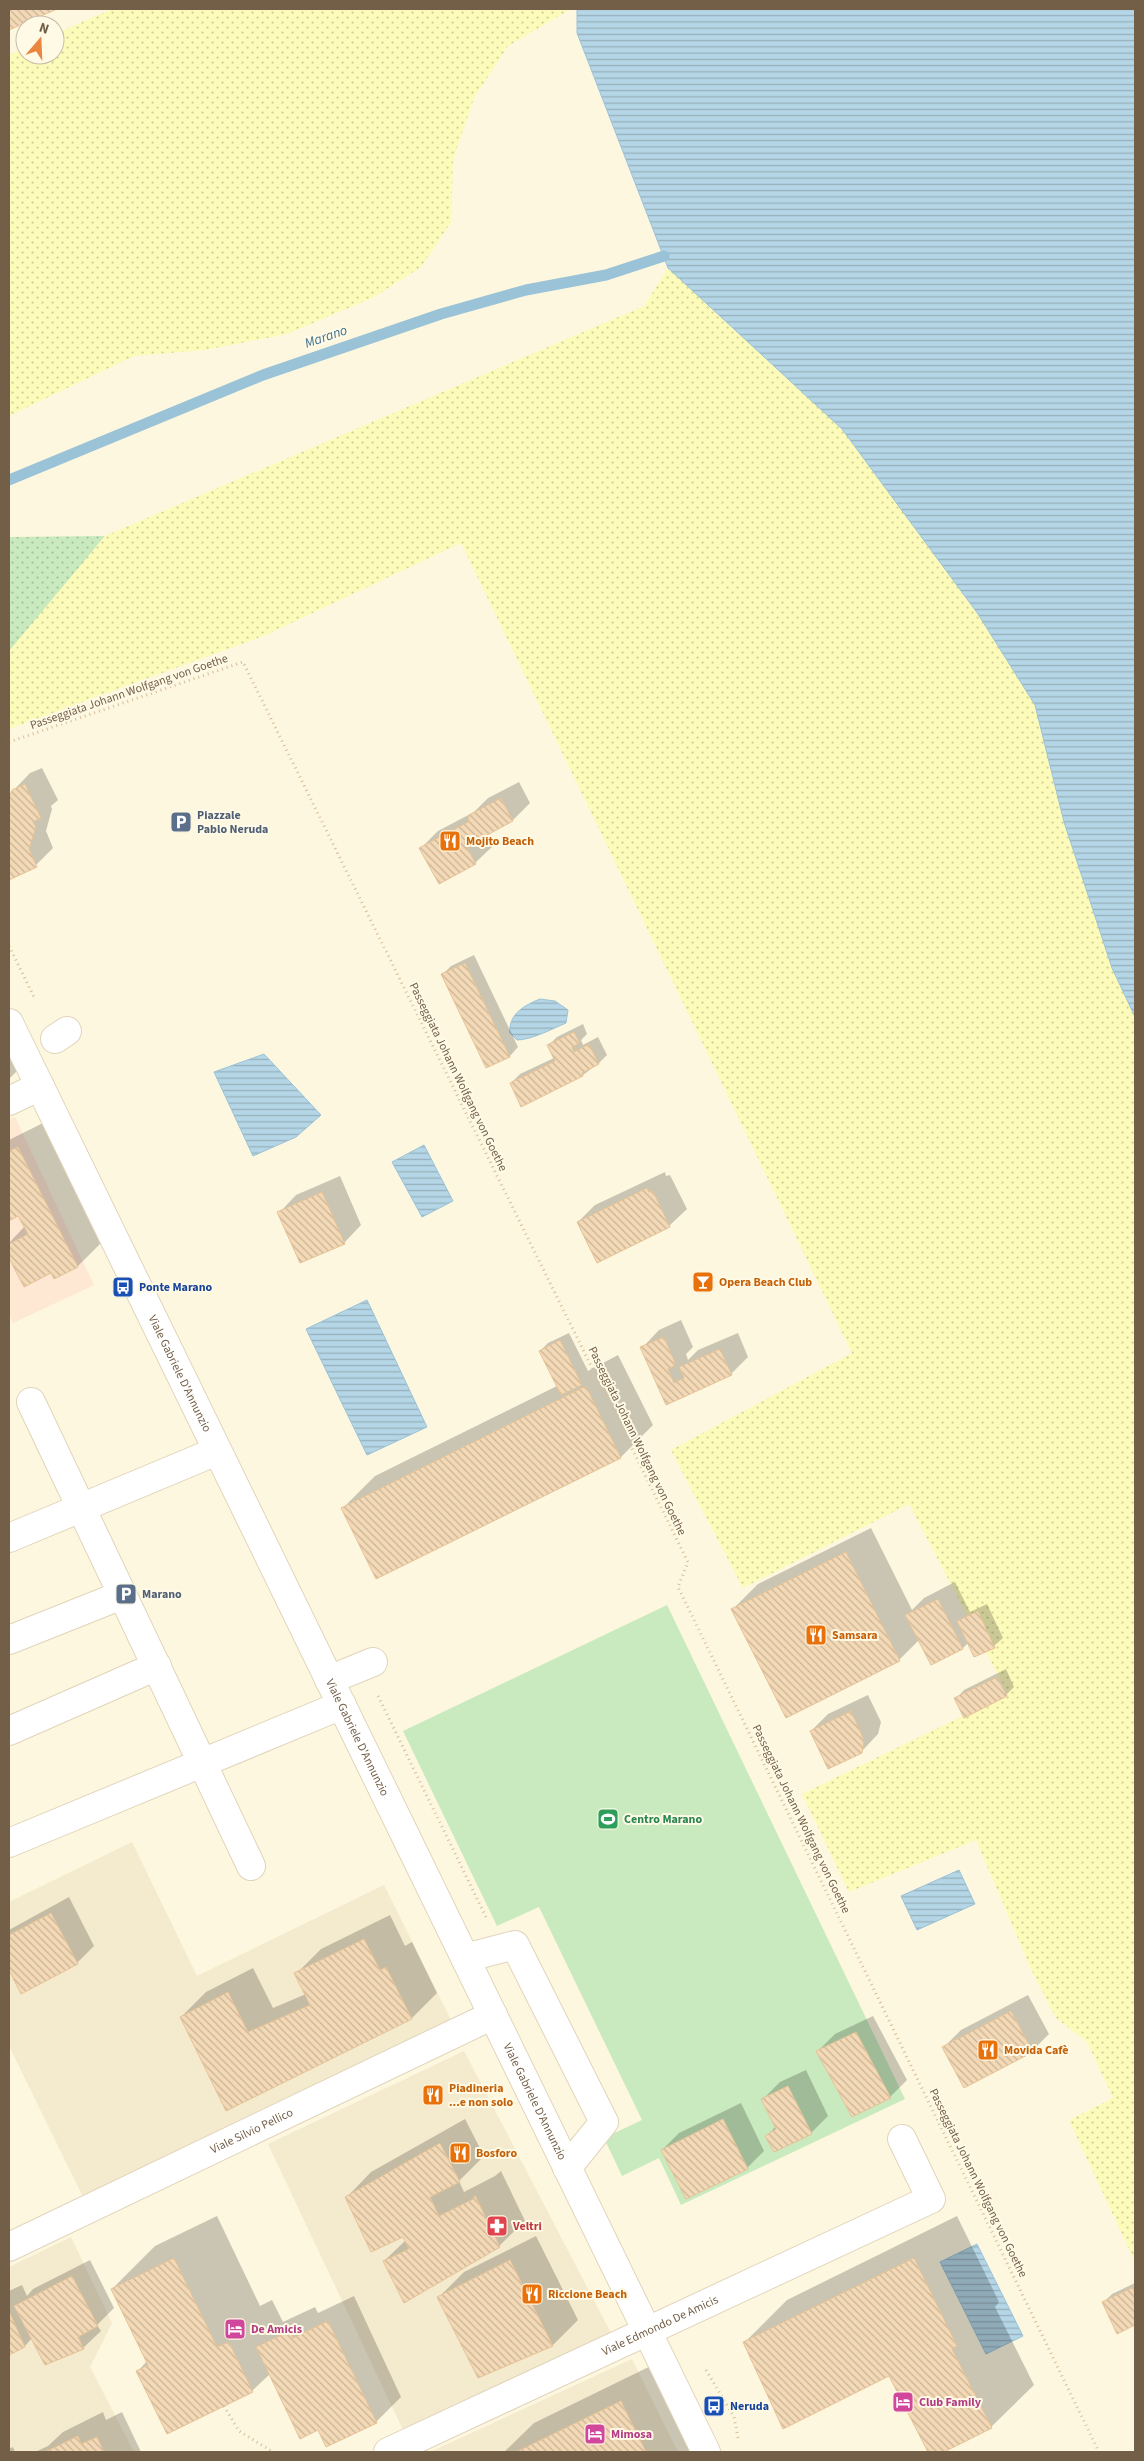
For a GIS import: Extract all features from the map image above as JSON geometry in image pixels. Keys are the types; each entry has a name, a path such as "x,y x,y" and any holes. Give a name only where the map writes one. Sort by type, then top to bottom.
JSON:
{"street":[{"name":"Viale Gabriele D'Annunzio","path":"9,1023 706,2452"},
{"path":"9,1101 40,1086"},
{"path":"31,1402 252,1866"},
{"path":"9,1538 217,1451"},
{"path":"9,1640 122,1595"},
{"path":"329,1680 373,1662"},
{"path":"9,1731 157,1666"},
{"path":"9,1843 342,1706"},
{"path":"465,1958 515,1945 604,2122 567,2168"},
{"name":"Viale Silvio Pellico","path":"9,2247 493,2015"},
{"name":"Viale Edmondo De Amicis","path":"388,2452 931,2199 902,2139"}],"path":[{"name":"Passeggiata Johann Wolfgang von Goethe","path":"9,742 243,662 688,1562 678,1587 1099,2452"},
{"path":"224,2406 239,2431 273,2452"}],"shaded area":[{"path":"15,1117 94,1285 13,1323 9,1314 9,1120"},
{"path":"132,1842 197,1976 384,1885 451,2020 84,2199 9,2046 9,1902"},
{"path":"464,2051 612,2335 404,2432 268,2144"},
{"path":"71,2237 112,2323 90,2367 134,2452 9,2452 9,2267"},
{"path":"632,2359 678,2452 430,2452"}],"green space":[{"path":"105,536 12,650 9,651 9,537"},
{"name":"Centro Marano","path":"667,1605 905,2099 681,2205 659,2158 622,2176 604,2138 642,2120 539,1907 497,1926 403,1731"}],"sand":[{"path":"112,9 571,9 508,46 474,98 453,160 451,222 421,267 374,297 287,334 205,350 134,356 9,416 9,55 15,52 15,65 65,65 65,30"},
{"path":"668,268 842,429 978,614 1035,705 1064,822 1112,968 1135,1017 1135,2262 1069,2120 1113,2098 1087,2042 1056,2018 1031,1969 976,1840 849,1892 802,1794 1008,1694 909,1504 743,1588 671,1450 852,1353 461,543 266,635 9,729 9,651 105,536 644,306"}],"water":[{"path":"577,9 1135,9 1135,1017 1112,968 1064,822 1035,705 978,614 842,429 668,268 577,33"},
{"path":"540,999 555,1001 568,1010 566,1023 535,1036 517,1040 510,1033 510,1026 515,1015 523,1007"},
{"path":"264,1054 321,1115 296,1137 253,1156 214,1072"},
{"path":"424,1145 453,1201 422,1217 392,1162"},
{"path":"367,1300 427,1427 367,1455 306,1329"},
{"path":"959,1870 975,1904 917,1930 901,1896"},
{"path":"977,2244 1023,2336 986,2354 940,2262"}],"building":[{"path":"9,9 57,9 43,15 15,15 15,27 9,30"},
{"path":"25,784 41,818 33,822 36,827 29,849 37,867 9,880 9,798 12,790"},
{"name":"Mojito Beach","path":"501,798 513,821 480,839 478,835 464,842 476,864 439,884 419,848 468,822 469,815"},
{"path":"465,963 510,1057 486,1068 441,974"},
{"path":"574,1032 580,1043 572,1047 574,1052 589,1044 599,1064 582,1073 583,1076 521,1107 510,1083 555,1061 547,1045"},
{"path":"18,1147 78,1267 54,1279 51,1273 24,1287 9,1258 9,1244 28,1234 18,1216 9,1221 9,1151"},
{"path":"647,1188 649,1192 653,1191 670,1227 597,1263 577,1222"},
{"path":"322,1192 345,1244 300,1263 277,1212"},
{"path":"664,1337 676,1365 668,1369 674,1383 684,1378 679,1367 720,1349 732,1375 666,1405 640,1347"},
{"path":"560,1340 582,1385 561,1395 539,1351"},
{"path":"586,1386 621,1458 376,1579 341,1508"},
{"name":"Samsara","path":"846,1552 900,1661 786,1718 731,1609"},
{"path":"938,1599 963,1649 931,1665 905,1615"},
{"path":"978,1611 995,1648 974,1657 957,1621"},
{"path":"997,1677 1007,1696 964,1718 954,1698"},
{"path":"851,1711 864,1740 862,1753 828,1769 810,1731"},
{"path":"51,1913 78,1964 21,1994 9,1970 9,1935"},
{"path":"364,1939 380,1970 386,1967 412,2019 226,2111 180,2017 228,1992 248,2032 310,2005 294,1973"},
{"name":"Movida Cafè","path":"1011,2011 1033,2052 964,2088 942,2047"},
{"path":"856,2032 891,2098 852,2117 816,2051"},
{"path":"788,2086 812,2134 774,2152 765,2136 776,2129 761,2099"},
{"path":"723,2119 748,2169 686,2199 661,2150"},
{"path":"440,2143 460,2182 430,2197 439,2216 473,2199 475,2195 500,2247 404,2303 383,2261 409,2249 403,2237 371,2252 345,2197"},
{"path":"174,2258 217,2347 229,2342 253,2392 167,2434 136,2371 148,2365 111,2289"},
{"path":"914,2258 957,2346 952,2349 992,2428 944,2452 928,2452 889,2376 783,2429 743,2342"},
{"path":"510,2260 553,2346 478,2378 437,2297"},
{"path":"72,2276 98,2326 78,2337 84,2349 45,2365 14,2306"},
{"path":"1134,2287 1135,2325 1117,2334 1102,2302"},
{"path":"9,2311 25,2347 9,2355"},
{"path":"328,2321 377,2423 326,2447 318,2430 300,2439 256,2347 290,2331 293,2338"},
{"name":"Mimosa","path":"621,2401 646,2452 516,2452 592,2415"},
{"path":"78,2436 81,2444 97,2437 104,2452 45,2452"}],"waterway":[{"name":"Marano","path":"9,480 263,375 441,314 526,290 606,275 664,256"}],"place":[{"name":"Piazzale Pablo Neruda","path":"181,822"},
{"name":"Mojito Beach","path":"450,841"},
{"name":"Opera Beach Club","path":"703,1282"},
{"name":"Ponte Marano","path":"123,1287"},
{"name":"Marano","path":"126,1594"},
{"name":"Samsara","path":"816,1635"},
{"name":"Centro Marano","path":"608,1819"},
{"name":"Movida Cafè","path":"988,2050"},
{"name":"Piadineria ...e non solo","path":"433,2095"},
{"name":"Bosforo","path":"460,2153"},
{"name":"Veltri","path":"497,2226"},
{"name":"Riccione Beach","path":"532,2294"},
{"name":"De Amicis","path":"235,2329"},
{"name":"Club Family","path":"903,2402"},
{"name":"Neruda","path":"714,2406"},
{"name":"Mimosa","path":"595,2434"}]}
